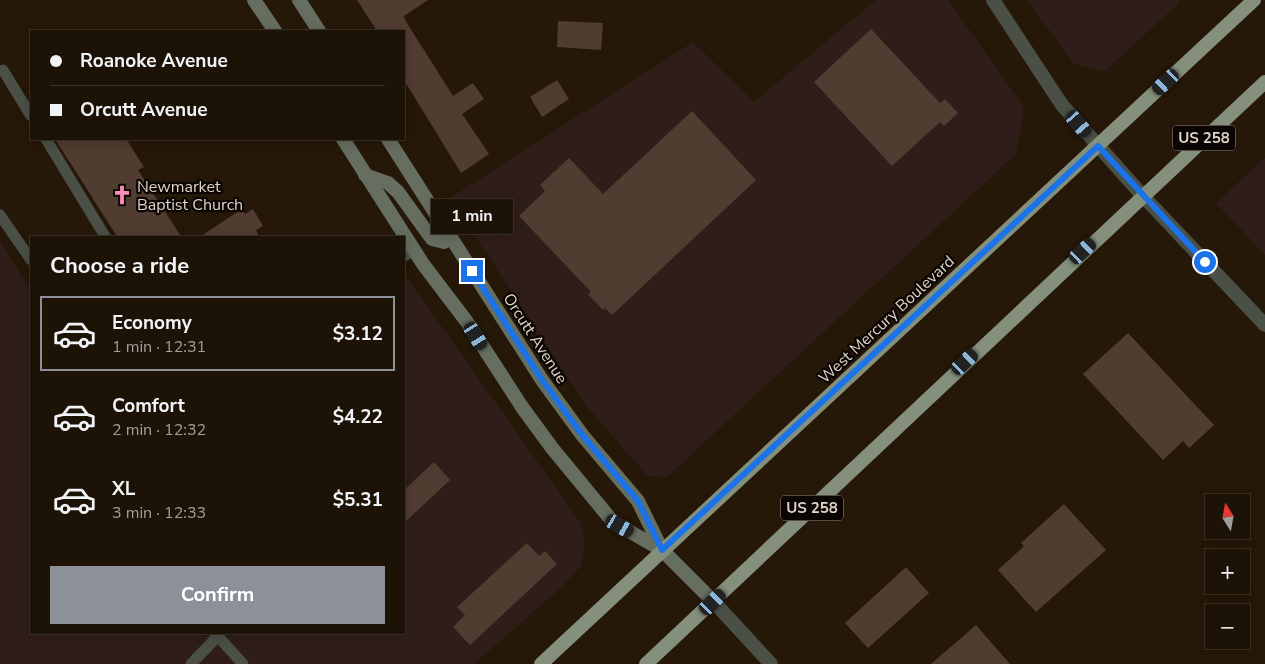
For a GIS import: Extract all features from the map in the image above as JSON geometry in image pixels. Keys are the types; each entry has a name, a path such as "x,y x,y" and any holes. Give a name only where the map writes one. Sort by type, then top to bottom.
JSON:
{"highway":[{"name":"West Mercury Boulevard","path":"541,664 1254,0"},
{"name":"US 258","path":"646,664 1142,195 1265,82"}],"main road":[{"path":"254,0 273,30"},
{"path":"299,0 317,30"},
{"name":"Orcutt Avenue","path":"344,140 399,236"},
{"name":"Orcutt Avenue","path":"389,140 542,380 583,436 638,501 662,550"},
{"path":"365,175 388,182 398,192 432,239 444,242 451,238"},
{"name":"Orcutt Avenue","path":"409,253 463,317 522,407 552,448 613,522 662,550 713,602"}],"street":[{"path":"993,0 1062,105 1142,195 1265,325"},
{"name":"Orcutt Avenue","path":"713,602 771,664"}],"lane":[{"path":"4,70 30,114"},
{"path":"47,140 105,236"},
{"path":"0,215 30,259"},
{"path":"191,664 216,635 244,664"}],"shaded area":[{"path":"876,0 948,0 1024,107 1016,154 667,477 648,476 588,408 450,198 693,42 754,102"},
{"path":"1027,0 1178,0 1180,2 1104,72 1074,64"},
{"path":"1265,158 1265,255 1216,203"},
{"path":"0,242 30,288 30,634 405,634 406,276 580,522 585,540 581,566 564,585 474,664 0,664"}],"building":[{"path":"357,0 428,0 404,16 405,20 453,96 473,83 484,99 462,114 489,154 461,173 405,82 405,30 376,30"},
{"path":"558,21 603,23 601,50 557,47"},
{"path":"871,29 940,103 945,99 958,113 944,126 940,122 892,166 814,82"},
{"path":"557,80 569,99 542,117 530,97"},
{"path":"692,111 756,180 612,315 605,308 603,310 588,294 591,292 519,216 545,191 540,185 569,158 603,194"},
{"name":"Newmarket Baptist Church","path":"56,140 127,140 144,167 138,170 181,236 117,236"},
{"name":"Newmarket Baptist Church","path":"242,209 245,214 253,209 263,226 256,230 259,236 201,236"},
{"path":"1128,333 1214,425 1189,448 1183,441 1163,460 1083,374"},
{"path":"434,462 450,480 405,522 405,489"},
{"path":"1064,504 1106,550 1036,612 998,570 1024,546 1021,543"},
{"path":"527,543 539,556 545,551 557,564 470,645 453,627 465,615 457,607"},
{"path":"906,567 929,593 868,648 845,623"},
{"path":"976,625 1010,664 931,664"}],"place":[{"name":"Newmarket Baptist Church","path":"122,195"}],"route":[{"path":"472,271 542,380 583,436 638,501 662,550 1098,146 1205,262"}]}
